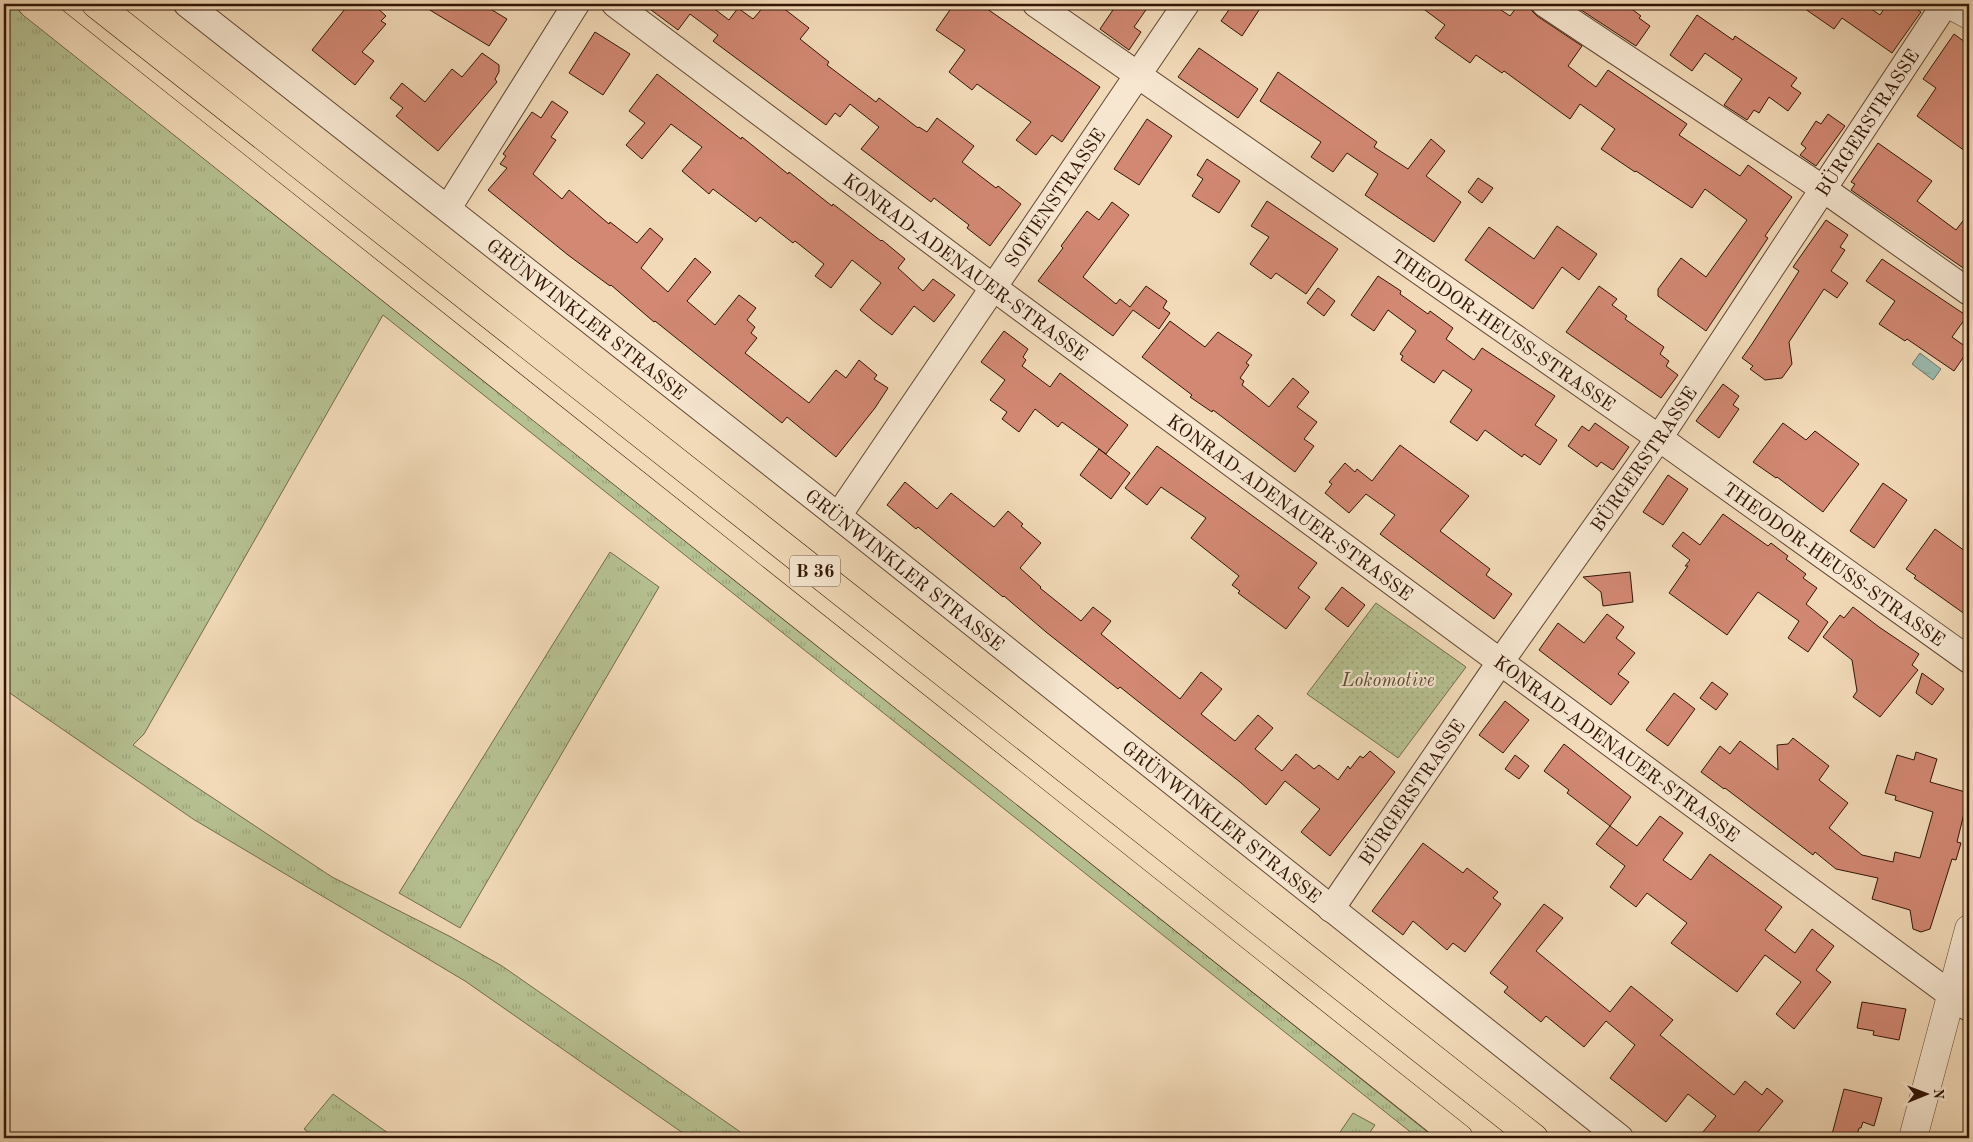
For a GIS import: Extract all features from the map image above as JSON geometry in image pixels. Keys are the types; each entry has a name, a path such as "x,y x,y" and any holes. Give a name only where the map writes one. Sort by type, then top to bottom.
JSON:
{"main road":[{"name":"B 36","path":"32,4 1459,1138"},
{"name":"B 36","path":"96,4 1534,1138"}],"street":[{"name":"GRÜNWINKLER STRASSE","path":"186,4 838,516 1620,1138"},
{"path":"448,208 576,4"},
{"name":"KONRAD-ADENAUER-STRASSE","path":"614,4 994,288 1960,1001"},
{"name":"THEODOR-HEUSS-STRASSE","path":"1036,4 1659,438 1969,660"},
{"name":"SOFIENSTRASSE","path":"838,516 1186,4"},
{"path":"1545,4 1822,188 1969,292"},
{"name":"BÜRGERSTRASSE","path":"1331,908 1501,661 1659,438 1945,4"},
{"path":"1949,4 1969,15"},
{"path":"1913,1138 1960,1001 1969,929"}],"green space":[{"path":"4,4 16,4 1435,1138 1418,1138 383,315 144,734 133,745 332,877 451,937 502,966 749,1138 690,1138 465,981 193,819 4,689"},
{"path":"610,552 659,587 460,928 399,893"},
{"name":"Lokomotive","path":"1376,603 1466,667 1398,758 1307,694"},
{"path":"333,1094 395,1138 316,1138 304,1129"},
{"path":"1353,1113 1375,1125 1366,1138 1336,1138"}],"water":[{"path":"1920,353 1941,369 1933,380 1912,364"}],"building":[{"path":"349,4 373,4 386,16 381,21 386,24 362,52 374,61 355,85 312,50"},
{"path":"420,4 482,4 507,19 489,46"},
{"path":"643,4 708,4 729,20 738,8 753,19 766,4 778,4 809,28 800,39 829,62 827,65 876,102 879,98 918,128 927,132 937,118 974,146 962,162 1021,204 990,246 967,228 969,225 934,198 931,202 861,149 879,127 850,104 840,117 835,113 826,125 713,41 718,35 690,14 678,30"},
{"path":"954,4 980,4 1100,87 1062,142 1052,135 1036,155 1016,140 1031,122 977,84 972,90 949,72 965,50 936,30"},
{"path":"1117,4 1150,4 1134,27 1141,32 1129,50 1100,29"},
{"path":"1233,4 1263,4 1242,36 1221,21"},
{"path":"1417,4 1492,4 1510,16 1519,4 1530,4 1532,11 1537,16 1582,46 1568,66 1596,87 1608,70 1687,124 1679,135 1740,176 1748,165 1792,197 1765,236 1768,238 1706,331 1658,296 1658,289 1681,258 1706,277 1747,220 1705,189 1692,208 1635,172 1601,149 1615,129 1580,104 1570,119 1504,71 1502,73 1476,55 1470,63 1435,38 1445,25"},
{"path":"1572,4 1625,4 1641,16 1639,18 1650,26 1636,46"},
{"path":"1798,4 1864,4 1880,15 1887,4 1909,4 1921,12 1892,53 1842,18 1834,29"},
{"path":"1697,15 1733,40 1735,36 1797,78 1791,86 1801,93 1788,111 1769,97 1759,113 1754,110 1747,120 1724,105 1742,79 1705,53 1692,71 1670,55"},
{"path":"595,32 630,54 603,95 569,73"},
{"path":"1954,34 1969,45 1969,154 1917,116 1936,88 1923,79"},
{"path":"1199,48 1258,89 1238,118 1178,77"},
{"path":"482,53 499,65 499,72 495,79 497,82 438,151 396,116 403,108 390,98 402,83 425,102 452,69 462,77"},
{"path":"1278,72 1377,142 1374,147 1408,169 1431,139 1445,151 1426,176 1461,202 1434,242 1365,195 1378,174 1347,153 1333,172 1311,157 1321,142 1260,101"},
{"path":"657,74 788,174 789,172 832,206 833,204 882,240 905,259 898,268 923,291 933,279 955,295 934,322 914,306 892,335 876,323 860,310 881,283 852,260 831,288 815,276 824,264 795,241 793,243 760,217 756,222 713,189 709,194 682,171 702,147 671,124 642,159 626,145 645,123 629,111"},
{"path":"552,101 568,112 551,137 556,140 533,174 562,199 569,190 609,224 610,222 637,243 650,228 663,239 641,268 668,292 695,258 711,272 687,301 715,325 739,295 756,308 747,320 755,327 751,333 757,338 745,353 809,403 836,370 846,378 859,360 877,375 874,379 888,388 875,408 836,457 787,417 782,423 654,322 611,285 568,255 488,190 507,168 500,164 506,156 503,154 532,112 541,118"},
{"path":"1828,114 1845,126 1816,166 1800,155 1806,148 1801,144 1816,121 1821,124"},
{"path":"1147,119 1172,136 1139,185 1114,169"},
{"path":"1878,143 1932,181 1917,201 1956,230 1969,213 1969,272 1851,190 1855,184 1851,182"},
{"path":"1207,159 1240,181 1219,213 1192,196 1203,179 1197,175"},
{"path":"1478,178 1493,188 1482,203 1468,192"},
{"path":"1267,201 1338,249 1306,294 1276,273 1271,279 1250,264 1269,237 1251,226"},
{"path":"1112,202 1129,215 1083,277 1116,304 1120,299 1130,307 1146,286 1167,301 1163,308 1170,313 1159,329 1133,310 1113,336 1038,281 1063,248 1061,246 1087,211 1099,220"},
{"path":"1826,220 1848,235 1840,247 1845,250 1831,271 1848,283 1837,298 1824,289 1789,342 1792,364 1782,378 1765,380 1750,369 1753,366 1742,358 1799,271 1793,267"},
{"path":"1557,226 1597,254 1579,280 1562,267 1533,309 1465,260 1489,227 1534,259"},
{"path":"1882,259 1967,316 1952,337 1969,349 1954,371 1907,339 1905,341 1879,324 1895,301 1866,281"},
{"path":"1378,276 1401,291 1400,294 1428,314 1430,311 1453,328 1446,339 1474,360 1482,348 1555,396 1535,425 1557,440 1540,465 1524,454 1522,457 1485,430 1477,441 1450,422 1472,390 1443,370 1434,383 1401,360 1403,356 1400,354 1416,331 1388,310 1374,331 1351,315"},
{"path":"1599,286 1617,299 1612,305 1627,316 1625,319 1664,347 1660,354 1669,361 1666,366 1678,375 1661,398 1566,332"},
{"path":"1318,288 1335,301 1324,316 1307,303"},
{"path":"1170,321 1205,347 1218,332 1252,355 1246,363 1249,365 1240,378 1244,381 1242,385 1269,407 1293,378 1309,392 1297,407 1317,422 1304,439 1314,446 1295,472 1213,410 1212,412 1190,397 1192,395 1142,357"},
{"path":"1004,331 1028,349 1023,357 1026,360 1022,366 1050,387 1060,373 1128,425 1106,454 1062,422 1058,427 1035,409 1019,432 1002,419 1007,412 990,400 1005,380 981,362"},
{"path":"1723,384 1739,396 1733,405 1739,409 1719,438 1696,421"},
{"path":"1595,423 1629,447 1613,470 1601,462 1597,467 1568,446 1582,426 1589,431"},
{"path":"1783,423 1806,440 1815,431 1859,464 1823,512 1777,477 1753,462"},
{"path":"1400,445 1469,496 1440,531 1490,569 1486,575 1512,594 1494,619 1380,534 1395,515 1366,494 1349,513 1325,493 1332,484 1329,482 1345,463 1355,472 1357,469 1372,481"},
{"path":"1157,446 1317,563 1298,588 1310,597 1286,629 1238,593 1240,591 1232,585 1239,576 1191,538 1206,518 1161,487 1147,505 1125,488"},
{"path":"1099,449 1130,473 1111,499 1080,475"},
{"path":"1668,475 1688,489 1663,525 1643,512"},
{"path":"905,482 937,509 951,493 994,527 1008,511 1023,524 1021,526 1041,543 1020,568 1040,588 1081,621 1093,607 1111,621 1101,634 1180,699 1201,672 1222,689 1201,714 1235,741 1258,715 1273,728 1255,749 1282,771 1296,754 1314,769 1319,765 1338,780 1348,766 1350,769 1360,756 1363,758 1370,751 1395,772 1330,856 1301,832 1320,809 1285,781 1266,805 1240,782 1120,687 1118,689 1046,632 918,527 916,529 887,505"},
{"path":"1883,483 1907,500 1874,548 1850,531"},
{"path":"1723,514 1768,546 1771,543 1788,556 1786,559 1806,574 1803,578 1817,588 1806,604 1828,622 1808,652 1788,638 1799,621 1758,592 1727,635 1669,593 1688,566 1685,566 1690,560 1672,546 1683,532 1700,545"},
{"path":"1935,529 1969,554 1969,617 1914,578 1916,576 1906,569"},
{"path":"1630,572 1633,602 1603,606 1601,592 1583,577"},
{"path":"1342,587 1365,605 1348,627 1325,609"},
{"path":"1853,607 1919,654 1912,665 1918,670 1880,717 1853,697 1857,691 1852,660 1823,637 1840,615 1844,618"},
{"path":"1607,614 1624,627 1616,638 1635,653 1618,674 1629,682 1611,705 1539,650 1558,623 1584,643"},
{"path":"1922,673 1944,689 1932,705 1916,693"},
{"path":"1712,682 1728,694 1716,710 1700,698"},
{"path":"1674,693 1695,709 1668,746 1646,730"},
{"path":"1505,701 1529,720 1503,753 1479,735"},
{"path":"1793,738 1829,766 1819,780 1848,803 1829,828 1862,855 1893,862 1895,852 1920,858 1933,812 1895,800 1896,796 1885,793 1897,755 1914,760 1916,752 1937,759 1930,782 1969,793 1957,842 1961,843 1956,860 1952,859 1930,929 1921,932 1913,929 1910,910 1872,899 1878,878 1836,869 1815,852 1813,855 1701,772 1720,746 1730,754 1740,741 1778,770 1777,745 1788,744"},
{"path":"1564,744 1631,797 1610,826 1567,793 1569,790 1544,771"},
{"path":"1515,755 1529,766 1519,779 1505,769"},
{"path":"1660,816 1683,833 1663,860 1691,880 1710,854 1782,907 1765,930 1795,953 1812,929 1834,946 1816,970 1831,982 1794,1029 1776,1014 1801,982 1765,955 1737,992 1671,943 1687,923 1647,893 1636,907 1610,887 1625,866 1596,844 1610,826 1637,846"},
{"path":"1423,843 1463,873 1467,868 1498,892 1493,898 1501,904 1465,952 1453,943 1447,950 1413,921 1403,935 1372,911"},
{"path":"1544,904 1563,918 1536,951 1610,1012 1631,986 1673,1020 1660,1035 1734,1095 1745,1081 1762,1095 1767,1088 1783,1101 1753,1138 1698,1138 1716,1116 1688,1094 1666,1122 1610,1078 1635,1045 1606,1021 1584,1047 1546,1016 1541,1022 1504,992 1508,987 1490,973"},
{"path":"1862,1002 1906,1009 1899,1040 1873,1035 1874,1031 1857,1028"},
{"path":"1844,1089 1882,1098 1874,1126 1863,1122 1856,1138 1831,1138"}]}
